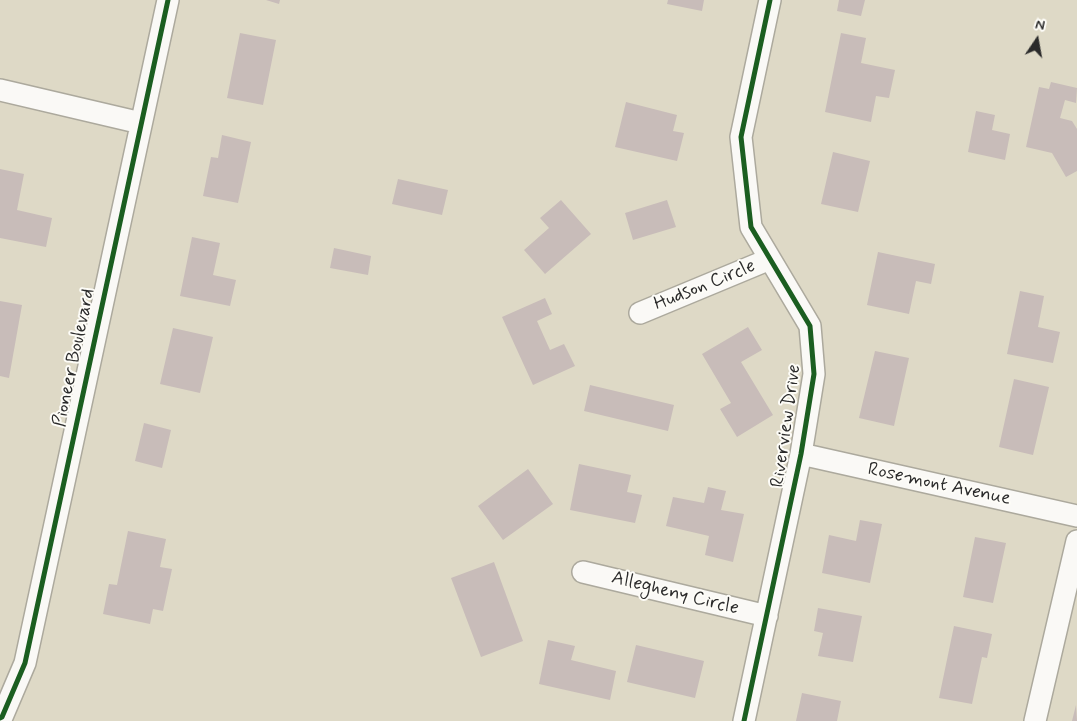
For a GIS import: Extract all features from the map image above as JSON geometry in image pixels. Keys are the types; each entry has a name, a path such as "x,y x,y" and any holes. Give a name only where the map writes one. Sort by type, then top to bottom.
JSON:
{"street":[{"name":"Pioneer Boulevard","path":"0,718 25,663 168,0"},
{"name":"Riverview Drive","path":"744,721 801,454 814,374 810,326 751,227 741,137 770,0"},
{"path":"0,90 141,123"},
{"name":"Hudson Circle","path":"640,313 770,259"},
{"name":"Rosemont Avenue","path":"801,454 1077,516"},
{"path":"1035,721 1077,541"},
{"name":"Allegheny Circle","path":"584,572 766,616"}],"building":[{"path":"266,0 280,0 279,4"},
{"path":"668,0 704,0 702,11 667,4"},
{"path":"839,0 865,0 861,16 837,11"},
{"path":"240,33 276,40 263,105 227,98"},
{"path":"841,33 866,38 861,63 895,70 889,98 876,96 871,122 825,112"},
{"path":"1051,82 1077,88 1076,103 1065,100 1060,118 1072,121 1077,129 1077,171 1066,177 1052,153 1026,147 1039,87 1049,89"},
{"path":"626,102 677,115 673,131 684,133 677,161 615,147"},
{"path":"976,111 995,115 992,130 1010,134 1005,160 968,152"},
{"path":"222,135 251,142 238,203 203,196 211,157 218,158"},
{"path":"833,152 870,161 858,212 821,204"},
{"path":"0,169 24,174 17,210 52,218 46,247 0,238"},
{"path":"398,179 448,190 442,215 392,204"},
{"path":"561,200 591,234 545,274 524,250 549,228 540,218"},
{"path":"667,200 676,227 633,240 625,213"},
{"path":"192,237 220,243 213,275 236,280 230,306 180,296"},
{"path":"334,248 371,256 368,275 330,268"},
{"path":"878,252 935,264 931,284 916,281 909,314 867,305"},
{"path":"1020,291 1044,296 1038,327 1060,332 1053,363 1007,354"},
{"path":"545,298 552,314 537,321 550,350 564,344 575,366 533,385 502,317"},
{"path":"0,301 22,305 9,378 0,376"},
{"path":"748,327 762,350 741,362 773,415 737,437 720,409 731,403 702,354"},
{"path":"173,328 213,337 200,393 160,384"},
{"path":"875,351 909,358 894,426 859,418"},
{"path":"1014,379 1049,387 1033,455 999,447"},
{"path":"590,385 674,405 668,431 584,411"},
{"path":"144,423 171,430 162,468 135,461"},
{"path":"579,464 631,475 627,492 642,495 635,523 570,510"},
{"path":"528,469 553,504 503,540 478,506"},
{"path":"708,487 726,491 721,510 744,514 733,562 705,555 709,536 666,526 673,497 704,503"},
{"path":"860,520 882,524 870,583 822,573 829,535 856,541"},
{"path":"128,531 166,539 160,567 172,569 163,611 153,609 150,624 103,614 109,584 117,585"},
{"path":"975,537 1006,543 993,603 963,597"},
{"path":"494,562 523,641 481,657 451,578"},
{"path":"818,608 862,616 853,662 818,656 823,633 814,631"},
{"path":"954,626 992,634 987,658 982,657 972,704 939,698"},
{"path":"548,640 575,646 571,660 616,671 610,700 539,684"},
{"path":"636,645 704,661 695,698 627,682"},
{"path":"802,693 841,701 837,721 796,721"},
{"path":"1076,705 1077,721 1072,721"}],"cycle path":[{"path":"0,718 25,663 168,0"},
{"path":"744,721 801,454 814,374 810,326 751,227 741,137 770,0"}]}
